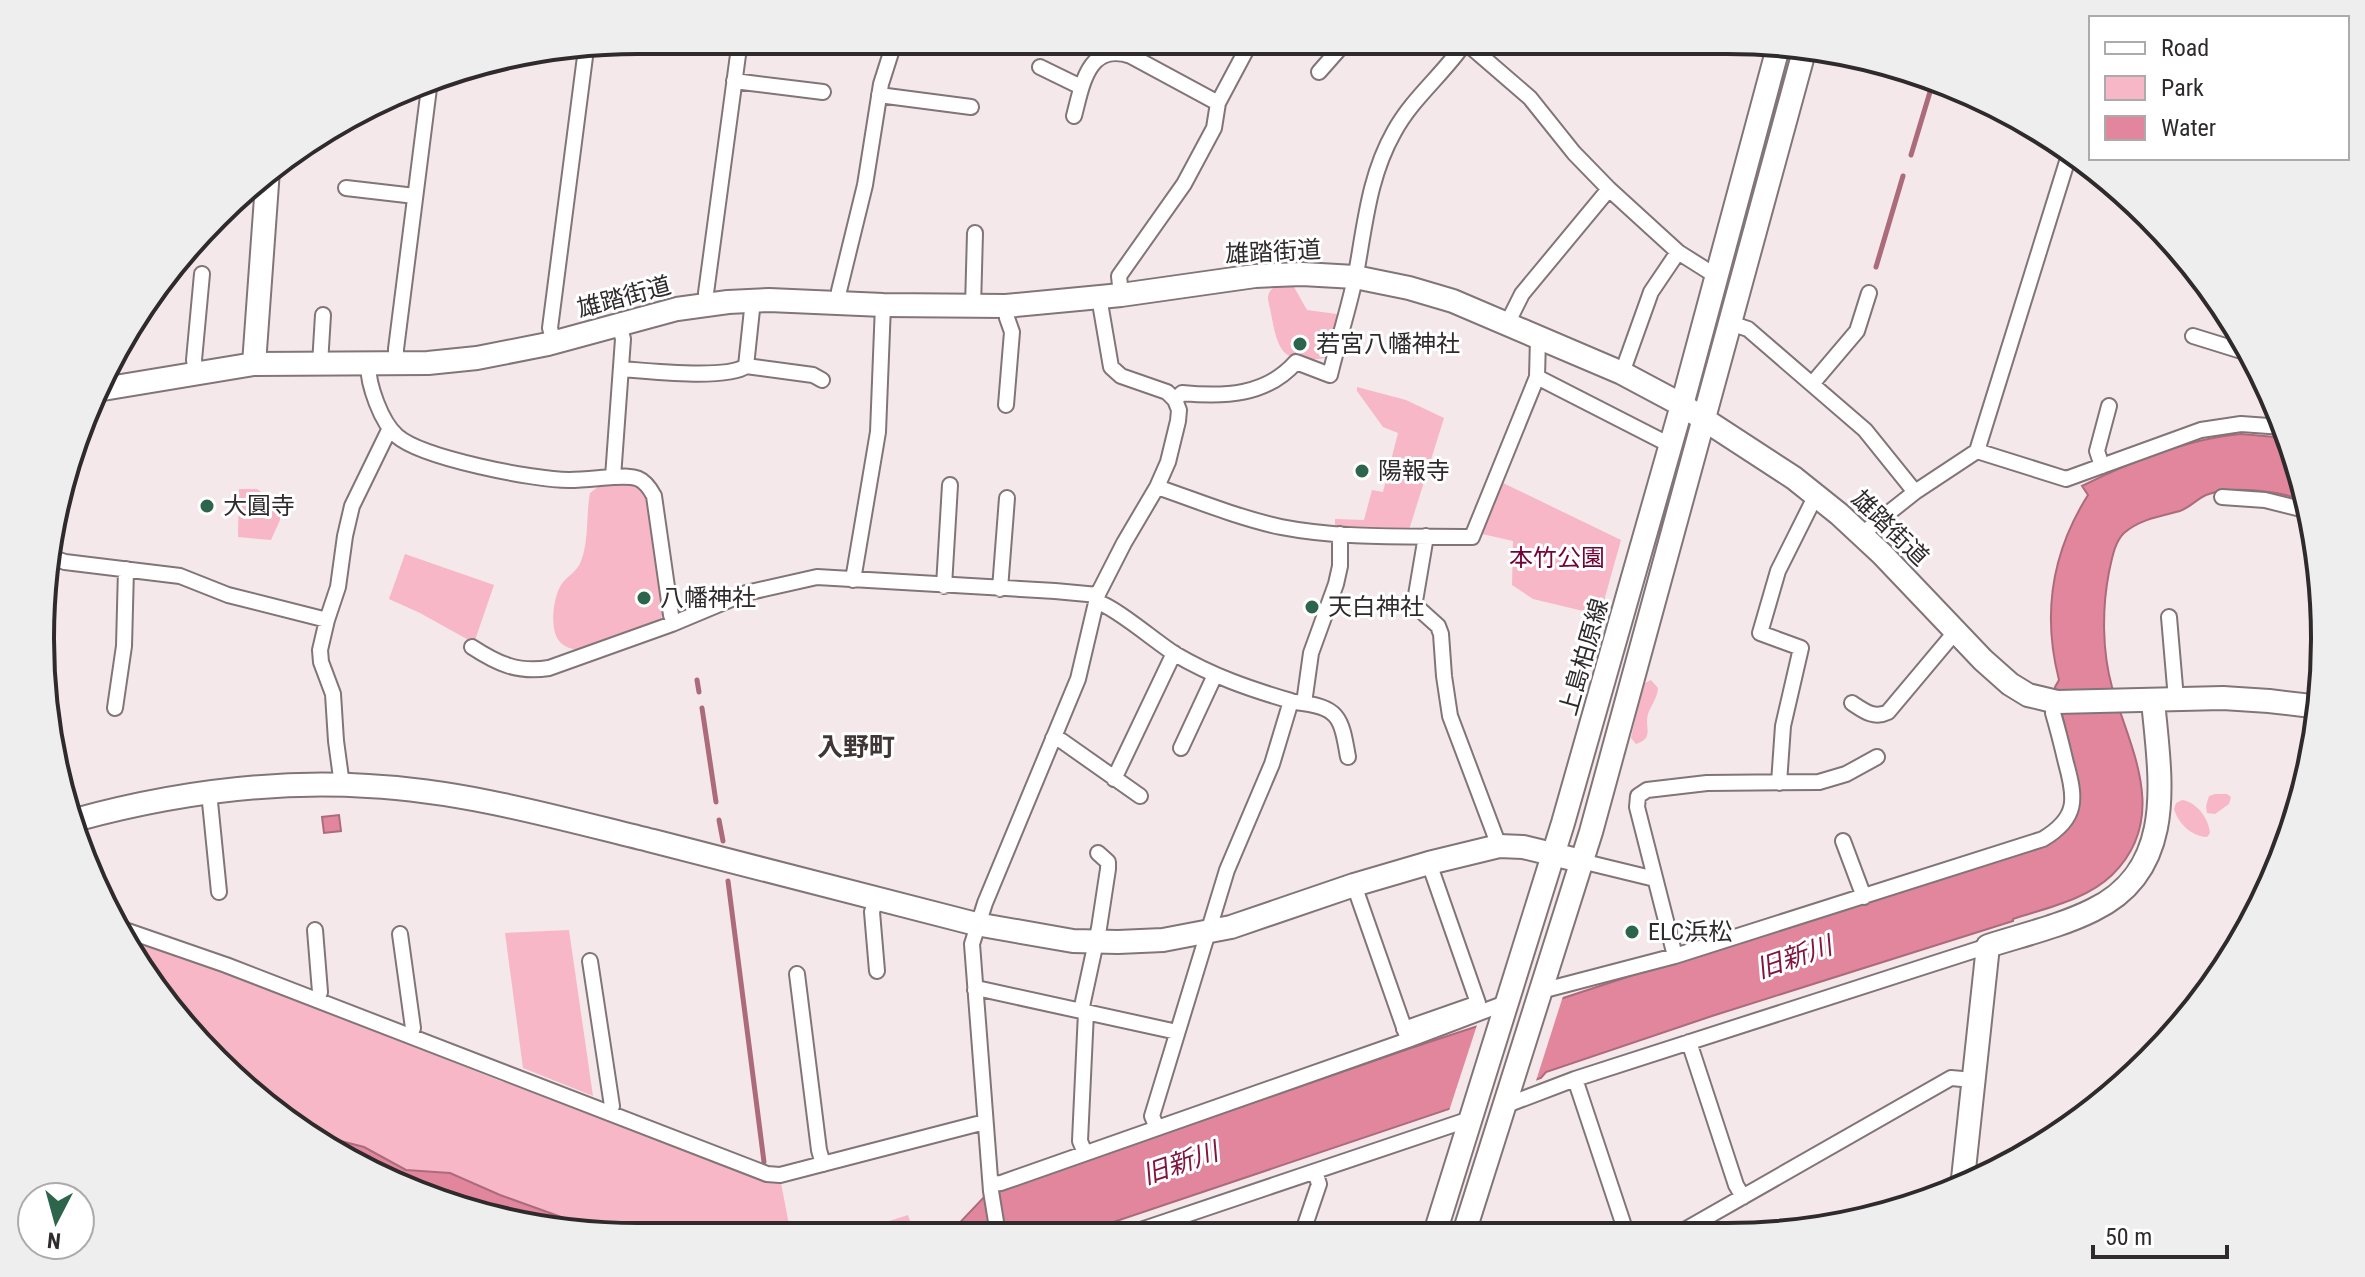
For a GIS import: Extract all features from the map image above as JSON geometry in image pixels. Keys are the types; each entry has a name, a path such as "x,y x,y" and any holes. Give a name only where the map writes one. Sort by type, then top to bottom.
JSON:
{"street":[{"path":"707,304 738,54"},
{"path":"839,303 865,185 879,95 891,54"},
{"path":"1074,116 1089,69 1105,54"},
{"path":"1140,54 1218,103"},
{"path":"996,1223 972,944 985,903 1084,660 1097,599 1124,543 1157,487 1174,442 1179,410 1175,400 1167,392 1115,372 1109,361 1110,296 1119,276 1184,184 1214,128 1218,103 1244,54"},
{"path":"1319,72 1335,54"},
{"path":"1175,400 1182,393 1205,396 1269,385 1284,376 1296,362 1330,375 1355,277 1369,195 1383,153 1414,101 1455,54"},
{"path":"1479,54 1530,98 1574,153 1609,189 1678,252 1716,276"},
{"name":"上島柏原線","path":"1438,1223 1553,855 1682,405 1776,56"},
{"path":"554,343 550,328 585,57"},
{"path":"1467,1223 1581,861 1802,59"},
{"path":"1040,67 1081,87"},
{"path":"734,81 823,92"},
{"path":"396,364 428,93"},
{"path":"879,95 971,107"},
{"path":"1862,534 1915,492 1977,451 2066,164"},
{"path":"254,364 267,188"},
{"path":"346,188 415,196"},
{"path":"1507,324 1522,294 1609,189"},
{"path":"973,307 975,233"},
{"path":"1622,373 1651,292 1678,252"},
{"path":"196,374 194,360 202,274"},
{"name":"雄踏街道","path":"110,388 254,364 396,364 477,358 554,343 652,315 707,304 753,300 1006,306 1110,296 1255,276 1302,274 1355,277 1431,294 1622,373 1682,405 1816,495 1862,534 1983,660 2028,695 2056,702 2246,699 2307,706"},
{"path":"1812,384 1857,331 1869,293"},
{"path":"746,366 753,300"},
{"path":"853,580 877,442 883,305"},
{"path":"1006,306 1012,332 1006,405"},
{"path":"320,364 322,315"},
{"path":"1730,323 1748,329 1865,430 1915,492"},
{"path":"613,477 623,339 619,324"},
{"path":"2193,336 2235,349"},
{"path":"1157,487 1265,523 1303,530 1340,534 1472,537 1537,377 1538,338"},
{"path":"368,364 368,380 390,428 404,442 491,469 568,480 638,477 648,485 654,496 674,623"},
{"path":"621,369 707,373 738,371 746,366 813,375 822,380"},
{"path":"1537,377 1670,445"},
{"path":"2102,466 2097,451 2109,406"},
{"path":"1977,451 2066,479 2201,430 2220,426 2271,425"},
{"path":"342,785 333,694 321,662 320,650 338,587 352,506 390,428"},
{"path":"944,586 950,485"},
{"path":"1779,783 1783,726 1801,648 1760,633 1778,571 1816,495"},
{"path":"2222,497 2265,500 2296,508"},
{"path":"1000,589 1007,498"},
{"path":"1157,1128 1152,1116 1227,870 1298,702 1338,575 1340,534"},
{"path":"1426,536 1415,601 1418,608 1438,626 1441,634 1450,716 1499,846"},
{"path":"59,560 180,576 228,595 327,620"},
{"path":"115,708 124,646 126,569"},
{"path":"472,647 503,666 518,670 549,668 674,623 746,593 817,577 1055,591 1097,599 1174,653 1215,675 1252,690 1322,706 1335,716 1343,730 1348,757"},
{"path":"2169,617 2176,699"},
{"path":"1852,703 1870,715 1888,712 1956,631"},
{"path":"1114,779 1174,653"},
{"path":"1181,748 1215,675"},
{"path":"1506,1101 2097,909 2118,894 2143,865 2154,841 2159,816 2153,701"},
{"path":"1540,995 2032,844 2053,833 2068,817 2073,798 2053,713 2056,702"},
{"path":"1053,738 1062,741 1140,796"},
{"path":"1675,956 1637,807 1638,796 1647,790 1707,783 1805,783 1833,779 1877,757"},
{"path":"83,818 143,803 209,792 269,787 342,785 427,791 510,805 978,924 1052,938 1096,942 1141,942 1207,933 1354,885 1499,846 1523,847 1655,879"},
{"path":"209,792 219,892"},
{"path":"1843,841 1864,897"},
{"path":"1085,1153 1080,1141 1084,1012 1108,869 1108,862 1098,853"},
{"path":"991,1187 1406,1034 1478,1003 1429,863"},
{"path":"1354,885 1406,1034"},
{"path":"876,898 872,912 877,971"},
{"path":"315,930 320,992 317,1000"},
{"path":"133,933 226,965 767,1174 780,1175 986,1124"},
{"path":"400,934 413,1028 410,1036"},
{"path":"1964,1173 1988,946"},
{"path":"590,961 612,1106 609,1113"},
{"path":"797,974 823,1164"},
{"path":"975,990 1177,1032"},
{"path":"1406,1034 1506,1007"},
{"path":"1689,1042 1736,1185 1743,1197"},
{"path":"1697,1223 1951,1078 1973,1080"},
{"path":"1575,1079 1623,1223"},
{"path":"1162,1223 1315,1172 1472,1113"},
{"path":"1306,1223 1319,1184 1315,1172"}],"green space":[{"path":"1280,285 1294,287 1307,310 1337,314 1339,319 1330,354 1325,358 1296,358 1281,347 1268,300 1271,290"},
{"path":"1357,387 1406,400 1444,418 1409,530 1335,527 1335,519 1364,520 1372,490 1383,492 1398,433 1383,427"},
{"name":"本竹公園","path":"1501,482 1621,540 1600,615 1533,599 1512,585 1513,541 1482,534 1483,524"},
{"path":"613,483 636,483 649,497 664,609 660,622 579,650 572,649 562,644 555,632 553,615 556,598 561,585 580,565 584,553 590,493"},
{"path":"239,489 257,489 267,496 284,497 280,520 271,540 238,537"},
{"path":"405,554 494,585 474,643 389,599"},
{"path":"1651,680 1658,688 1648,714 1647,735 1636,744 1631,738 1643,684"},
{"path":"2227,794 2231,797 2229,804 2215,814 2207,813 2209,796"},
{"path":"2182,800 2193,804 2205,817 2210,833 2207,837 2191,832 2179,819 2174,809 2176,803"},
{"path":"569,930 593,1096 523,1068 505,933"},
{"path":"139,942 224,971 758,1179 781,1183 789,1223 638,1223 565,1218 450,1173 406,1170 364,1147 339,1141 253,1078 199,1024"},
{"path":"908,1215 911,1223 883,1223"}],"water":[{"name":"旧新川","path":"2221,436 2275,437 2294,497 2256,490 2217,492 2180,511 2137,524 2118,541 2105,600 2106,659 2136,759 2142,807 2139,830 2129,853 2102,884 2065,902 2013,921 1712,1016 1546,1072 1541,1078 1111,1223 960,1223 985,1196 1411,1048 2066,828 2070,746 2055,687 2059,680 2051,631 2051,607 2066,539 2088,495 2082,486 2160,453"},
{"path":"339,815 341,831 324,833 322,817"},
{"path":"339,1141 364,1147 406,1170 450,1173 565,1218 524,1212 451,1192 380,1163"}],"pier":[{"path":"1564,993 1535,1084 1448,1114 1478,1022"}],"waterway":[{"path":"1911,155 1930,91"},
{"path":"1876,267 1903,176"},
{"path":"697,680 699,692"},
{"path":"702,708 716,802"},
{"path":"719,820 723,841"},
{"path":"728,881 764,1162"}],"place":[{"name":"若宮八幡神社","path":"1300,344"},
{"name":"陽報寺","path":"1362,471"},
{"name":"大圓寺","path":"207,506"},
{"name":"八幡神社","path":"644,598"},
{"name":"天白神社","path":"1312,607"},
{"name":"ELC浜松","path":"1632,932"}],"district":[{"name":"入野町","path":"856,747"}]}
